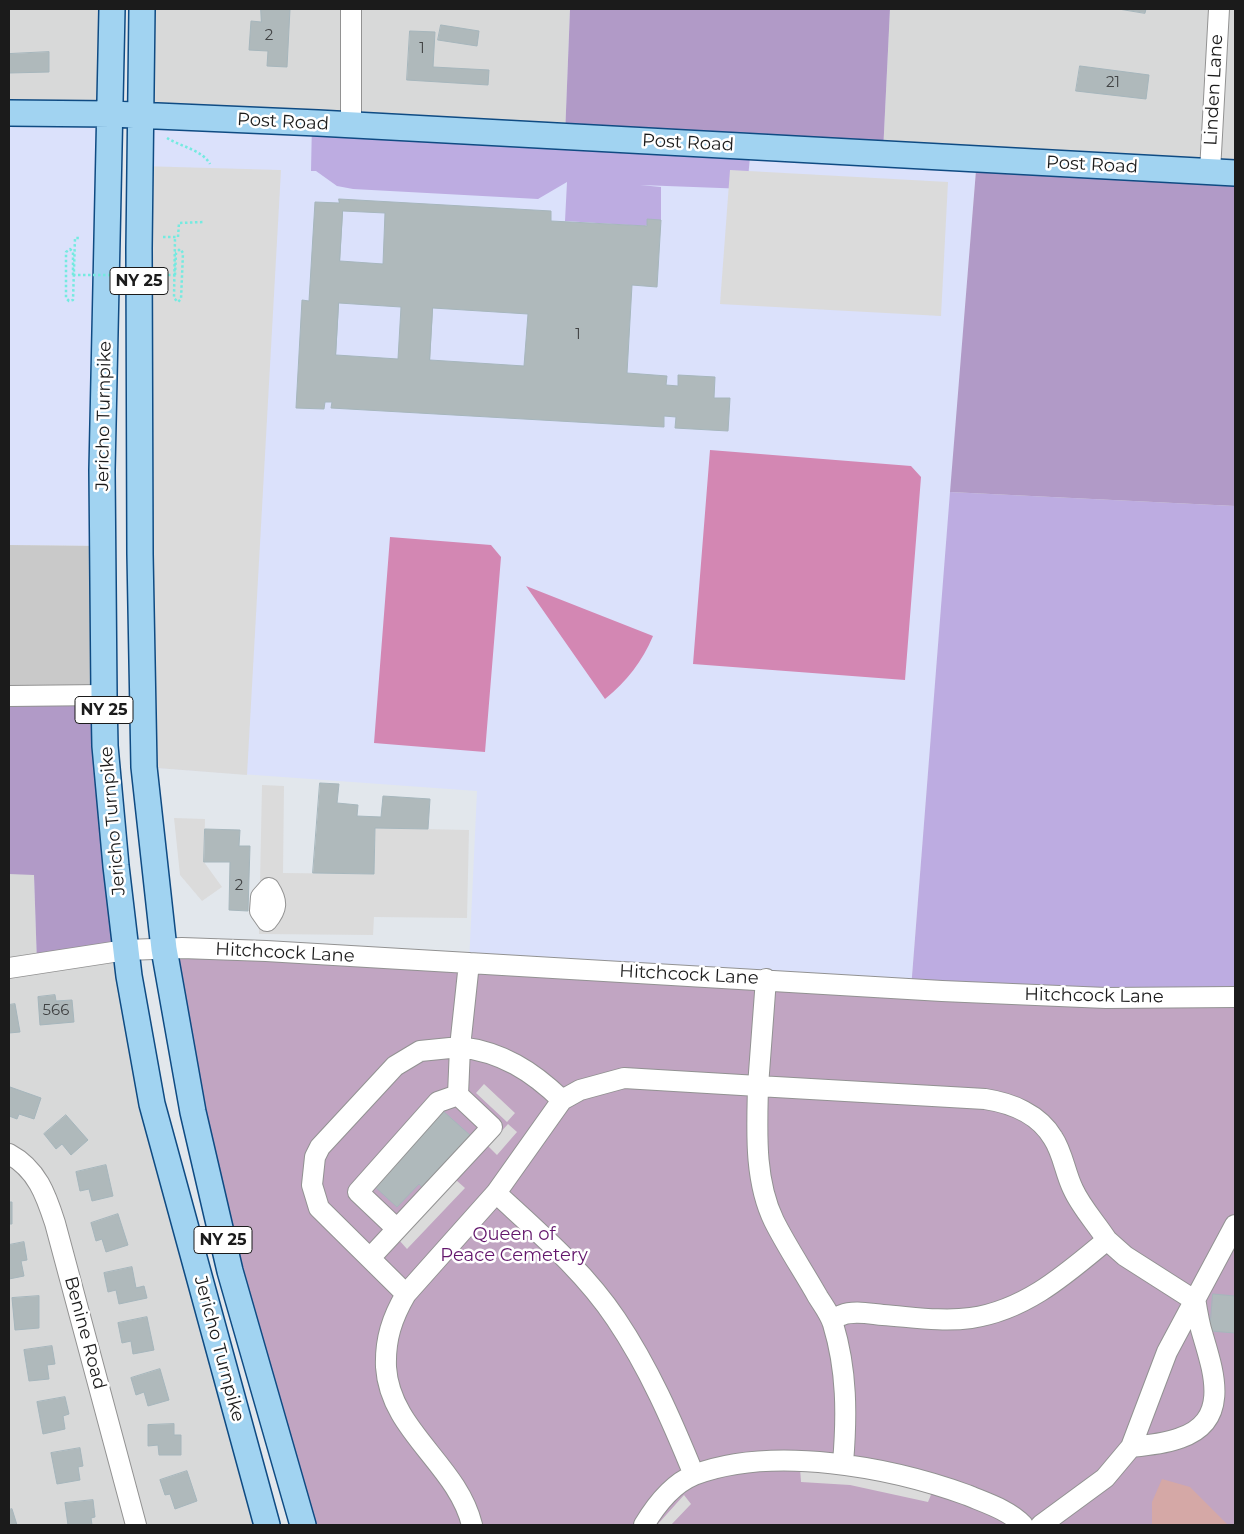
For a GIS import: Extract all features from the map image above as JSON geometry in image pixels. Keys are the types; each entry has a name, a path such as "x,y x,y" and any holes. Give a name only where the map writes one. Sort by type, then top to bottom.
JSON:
{"main road":[{"name":"Jericho Turnpike","path":"112,9 102,470 105,746 144,949 193,1112 228,1261 303,1525"},
{"name":"Jericho Turnpike","path":"142,9 140,116 140,554 144,767 144,949 152,1104 267,1525"},
{"name":"Post Road","path":"9,113 111,114 1235,173"},
{"path":"103,554 140,554"}],"street":[{"path":"350,126 351,9"},
{"name":"Linden Lane","path":"1210,172 1219,9"},
{"path":"9,696 104,695"},
{"path":"266,950 267,921"},
{"name":"Hitchcock Lane","path":"9,968 144,949 266,950 942,991 1106,998 1235,997"},
{"path":"370,1258 492,1127 458,1095 460,1047 469,963"},
{"path":"766,979 756,1140 762,1182 773,1220 832,1321 846,1390 847,1425 843,1463"},
{"path":"406,1294 319,1208 312,1185 315,1157 320,1147 394,1066 420,1051 460,1047 483,1050 507,1058 540,1080 562,1100"},
{"path":"472,1525 463,1498 454,1483 402,1417 392,1397 387,1377 388,1332 406,1294 496,1193 562,1100 580,1090 624,1078 985,1099 1006,1102 1025,1111 1039,1122 1053,1138 1073,1189 1107,1240 1125,1256 1194,1299 1202,1334 1213,1366 1216,1388 1214,1404 1207,1418 1196,1430 1180,1438 1131,1448"},
{"path":"397,1229 358,1192 438,1102 458,1095"},
{"name":"Benine Road","path":"9,1154 19,1160 34,1174 44,1190 56,1223 136,1525"},
{"path":"496,1193 566,1259 616,1318 669,1413 694,1475"},
{"path":"1042,1525 1105,1478 1131,1448 1144,1419 1167,1352 1235,1225"},
{"path":"832,1321 842,1314 861,1313 941,1320 971,1318 994,1312 1028,1300 1056,1283 1107,1240"},
{"path":"644,1525 661,1501 679,1484 694,1475 725,1467 766,1462 843,1463 936,1484 998,1508 1017,1518 1023,1525"},
{"path":"293,1492 314,1525"}],"path":[{"path":"167,138 180,146 205,155 210,164"},
{"path":"82,238 75,238 75,288 73,300 69,301 66,298 66,252 70,249 74,252 74,275 175,276 176,253 180,250 183,253 181,299 178,302 174,298 175,238 178,238 178,223 203,222"},
{"path":"163,237 175,238"}],"shaded area":[{"path":"9,9 112,9 111,114 9,113"},
{"path":"142,9 570,9 565,136 140,116"},
{"path":"570,9 890,9 883,153 565,136"},
{"path":"890,9 1235,9 1235,173 883,153"},
{"path":"9,113 111,114 103,546 9,545"},
{"path":"140,116 977,158 911,989 469,963 477,791 144,767"},
{"path":"312,122 751,146 747,189 640,185 661,187 661,220 645,226 565,221 567,182 538,199 353,189 337,186 316,171 311,171"},
{"path":"977,158 1235,173 1235,506 950,492"},
{"path":"140,166 281,170 247,775 144,767"},
{"path":"730,170 948,182 941,316 720,304"},
{"path":"710,450 911,466 921,477 905,680 693,664"},
{"path":"950,492 1235,506 1235,997 911,989"},
{"path":"390,537 491,545 501,557 485,752 374,743"},
{"path":"9,545 103,546 104,695 9,696"},
{"path":"526,586 653,636 633,670 605,699"},
{"path":"104,695 126,950 37,964 34,875 9,874 9,696"},
{"path":"262,785 284,786 283,873 374,874 375,828 469,830 467,918 374,917 373,935 259,934"},
{"path":"174,818 205,819 204,862 222,887 202,901 180,875"},
{"path":"9,874 34,874 37,964 126,950 267,1525 9,1525"},
{"path":"484,1084 515,1113 507,1122 476,1093"},
{"path":"508,1124 517,1132 497,1155 488,1146"},
{"path":"456,1180 465,1188 407,1249 399,1240"},
{"path":"800,1468 828,1470 933,1490 928,1502 850,1485 801,1482"},
{"path":"1162,1479 1190,1487 1228,1525 1152,1525 1152,1502"},
{"path":"684,1495 691,1504 671,1525 657,1525"}],"green space":[{"name":"Queen of Peace Cemetery","path":"164,949 1235,997 1235,1525 303,1525"}],"building":[{"path":"261,9 290,9 287,67 267,66 268,51 249,50 251,21 261,22"},
{"path":"1119,9 1146,9 1145,13"},
{"path":"441,25 479,31 477,46 438,40"},
{"path":"410,31 435,32 433,67 489,70 488,85 407,80"},
{"path":"49,52 49,72 9,73 9,54"},
{"path":"1080,66 1149,75 1146,99 1076,91"},
{"path":"339,199 551,211 551,221 647,226 647,219 661,220 657,287 632,285 627,373 667,376 666,385 678,386 678,375 715,377 714,398 730,398 728,431 675,428 676,417 664,416 664,427 331,408 332,402 325,402 324,409 296,408 302,300 309,301 315,202 339,203","holes":["343,211 385,213 383,264 340,261","339,303 401,307 398,359 336,355","433,308 528,314 524,366 430,360"]},
{"path":"320,783 339,784 337,803 358,805 357,816 381,817 383,796 430,799 428,829 375,828 374,874 313,873"},
{"path":"205,829 240,830 239,846 250,846 248,911 229,910 230,862 204,862"},
{"path":"55,995 56,1001 72,1000 74,1022 40,1025 38,997"},
{"path":"15,1004 20,1032 9,1033 9,1005"},
{"path":"10,1087 41,1098 34,1119 19,1114 17,1119 9,1116"},
{"path":"443,1111 471,1136 423,1188 419,1184 397,1207 373,1185"},
{"path":"66,1115 88,1140 71,1155 62,1144 56,1149 44,1134"},
{"path":"106,1165 113,1196 92,1201 89,1189 80,1191 76,1172"},
{"path":"9,1202 12,1202 12,1224 9,1224"},
{"path":"118,1214 128,1245 106,1252 102,1239 96,1241 91,1223"},
{"path":"24,1242 27,1260 21,1261 24,1276 9,1279 9,1245"},
{"path":"132,1267 136,1288 144,1286 147,1298 119,1304 116,1290 108,1292 104,1273"},
{"path":"1213,1294 1235,1296 1235,1333 1210,1331"},
{"path":"39,1296 39,1328 15,1330 12,1298"},
{"path":"147,1317 154,1350 133,1354 131,1341 122,1343 118,1323"},
{"path":"52,1346 55,1364 47,1365 49,1379 29,1381 24,1350"},
{"path":"160,1369 169,1400 148,1406 144,1392 136,1395 131,1378"},
{"path":"65,1397 69,1414 63,1416 65,1429 43,1434 37,1402"},
{"path":"174,1424 174,1435 181,1435 181,1455 159,1455 158,1445 148,1446 148,1425"},
{"path":"80,1448 83,1466 78,1467 80,1480 57,1484 51,1453"},
{"path":"187,1471 197,1501 175,1509 170,1494 165,1495 160,1480"},
{"path":"93,1500 95,1517 91,1518 92,1525 68,1525 65,1503"},
{"path":"12,1509 17,1525 9,1525 9,1510"}]}
